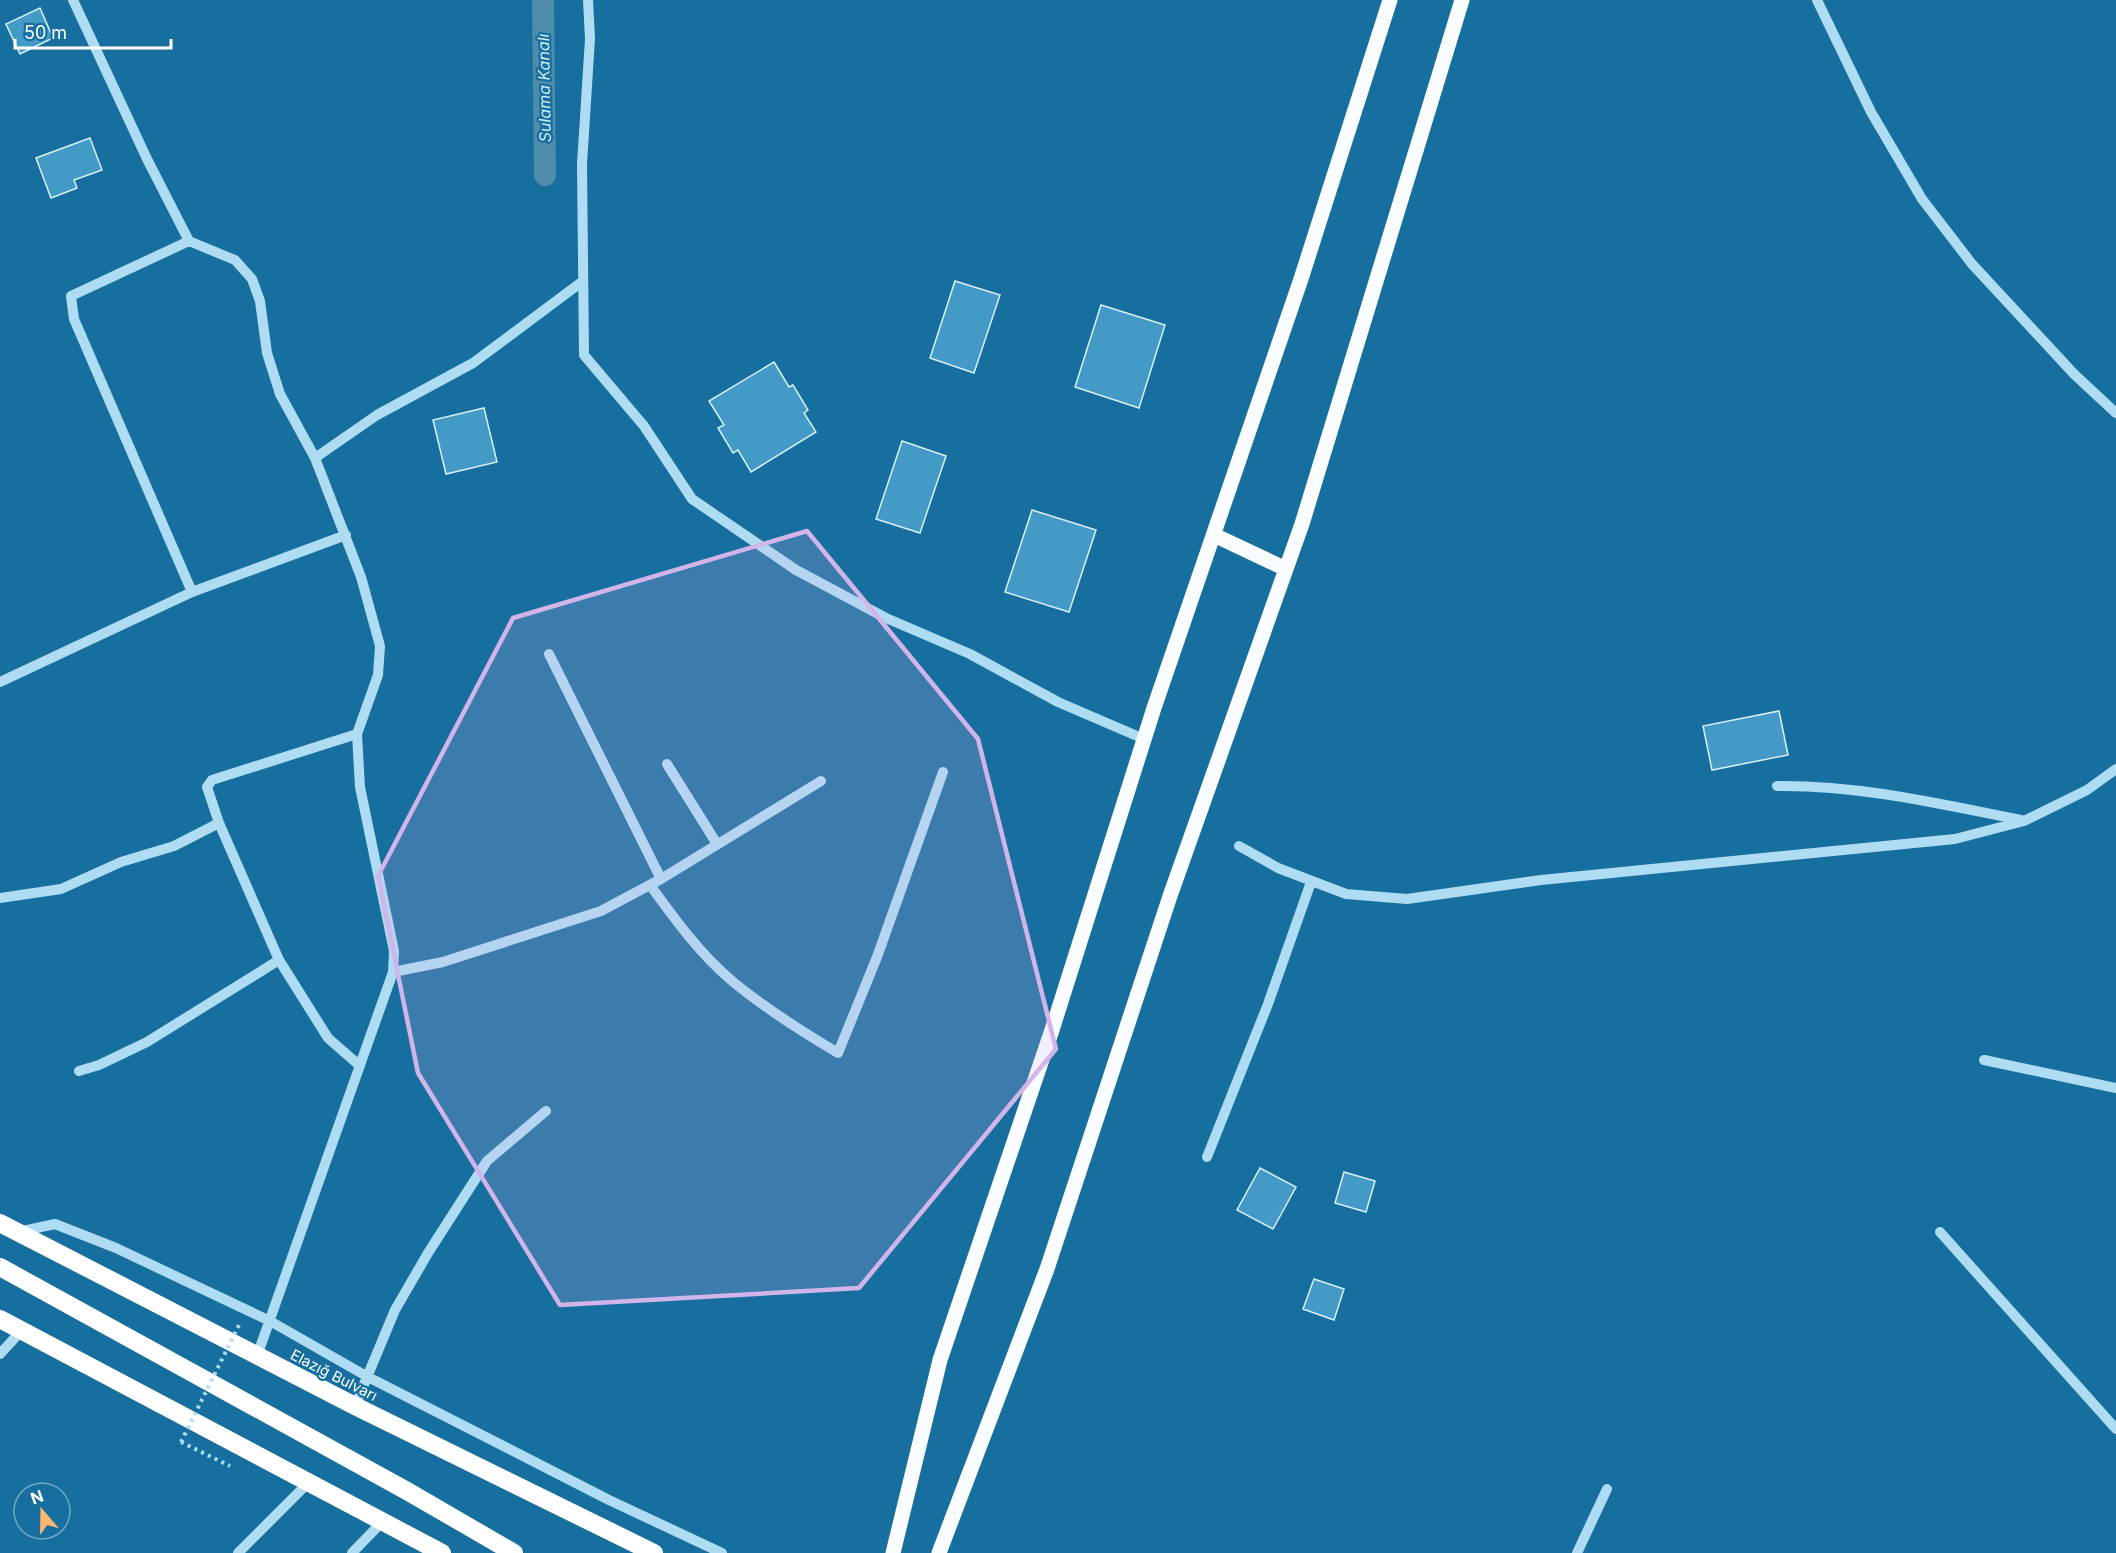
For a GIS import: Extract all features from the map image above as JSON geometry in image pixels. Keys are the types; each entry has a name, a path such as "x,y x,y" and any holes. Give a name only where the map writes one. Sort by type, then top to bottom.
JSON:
{"highway":[{"name":"Elazığ Bulvarı","path":"0,1223 356,1406 654,1553"},
{"path":"0,1267 407,1491 514,1553"},
{"path":"0,1319 310,1481 442,1553"}],"main road":[{"path":"892,1553 940,1360 1052,1030 1144,739 1301,279 1390,0"},
{"path":"939,1553 1047,1269 1170,896 1286,569 1462,0"},
{"path":"1214,535 1286,569"}],"street":[{"path":"73,0 147,159 189,241 235,260 252,279 260,301 267,353 280,394 315,458 346,535 380,646 378,675 357,734 360,787 394,951 393,972 257,1356"},
{"path":"588,0 590,39 582,164 584,355 644,426 692,499 816,581 886,618 970,654 1058,702 1144,739"},
{"path":"1817,0 1871,112 1922,199 1972,264 2074,374 2116,413"},
{"path":"189,241 71,296 74,319 192,592"},
{"path":"315,458 377,415 473,363 583,281"},
{"path":"0,682 192,592 346,535"},
{"path":"549,654 661,879"},
{"path":"357,734 212,780 207,787 219,823 279,960 328,1038 360,1066"},
{"path":"667,764 717,844"},
{"path":"1239,846 1311,882 1346,894 1407,899 1541,880 1955,839 2024,821 2087,790 2116,769"},
{"path":"650,885 685,932 730,979 786,1022 838,1053 877,957 943,772"},
{"path":"393,972 443,962 601,910 661,879 821,781"},
{"path":"1777,786 1814,785 1881,792 2024,821"},
{"path":"0,898 61,889 121,862 174,846 219,823"},
{"path":"1207,1157 1268,1004 1311,882"},
{"path":"79,1071 99,1065 147,1042 279,960"},
{"path":"1984,1059 2116,1088"},
{"path":"356,1406 395,1310 428,1253 487,1161 546,1111"},
{"path":"16,1232 55,1224 116,1248 270,1321 368,1377 609,1500 722,1553"},
{"path":"1940,1232 2116,1429"},
{"path":"0,1354 22,1330"},
{"path":"238,1553 310,1481"},
{"path":"1577,1553 1607,1489"},
{"path":"352,1553 382,1522"}],"path":[{"path":"230,1466 181,1442 239,1325"}],"highlighted area":[{"path":"807,531 978,739 1056,1049 859,1288 560,1305 418,1073 378,876 513,618"}],"building":[{"path":"40,8 53,38 20,54 6,24"},
{"path":"90,138 102,170 74,180 77,188 51,198 36,158"},
{"path":"955,281 1000,295 974,373 930,358"},
{"path":"1101,305 1165,325 1139,408 1075,387"},
{"path":"774,362 789,387 793,385 808,410 804,413 816,432 751,472 738,450 733,453 718,428 724,425 709,401"},
{"path":"484,408 497,462 446,474 433,420"},
{"path":"902,441 946,456 920,533 876,519"},
{"path":"1032,510 1096,530 1069,612 1005,592"},
{"path":"1779,711 1788,755 1712,770 1703,726"},
{"path":"1260,1168 1296,1187 1273,1229 1237,1210"},
{"path":"1344,1172 1375,1181 1366,1212 1335,1203"},
{"path":"1314,1279 1344,1289 1334,1320 1303,1309"}],"waterway":[{"name":"Sulama Kanalı","path":"543,0 545,175"}]}
